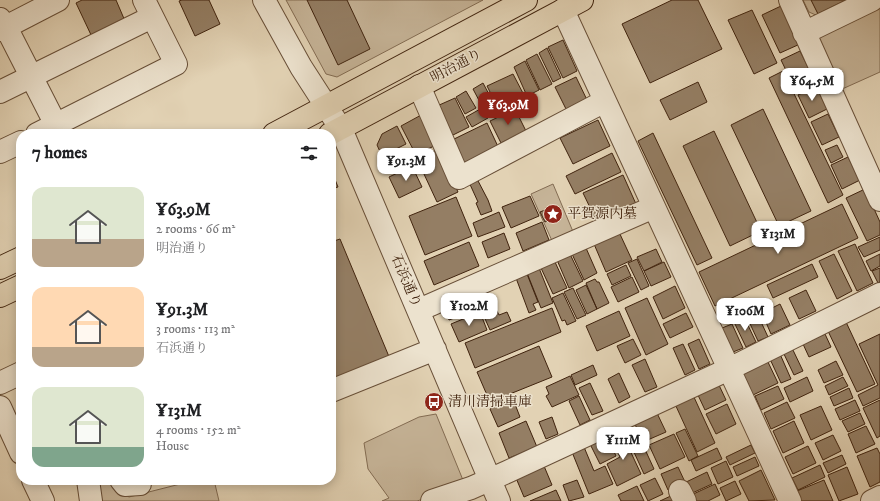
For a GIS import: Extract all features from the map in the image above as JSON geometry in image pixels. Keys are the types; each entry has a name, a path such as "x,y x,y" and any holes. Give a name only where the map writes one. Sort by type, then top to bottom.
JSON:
{"main road":[{"name":"明治通り","path":"283,129 526,0"},
{"name":"明治通り","path":"336,130 573,5"},
{"path":"0,268 16,260"}],"street":[{"path":"56,124 32,76 2,26 58,0"},
{"name":"石浜通り","path":"264,0 301,67 326,106 334,129"},
{"path":"790,0 880,200"},
{"path":"804,33 872,0"},
{"path":"573,5 605,101 790,501"},
{"path":"0,92 32,76 148,8 176,64 46,129"},
{"path":"419,86 459,178 605,101"},
{"name":"石浜通り","path":"336,133 419,310 499,501"},
{"path":"0,152 16,144"},
{"path":"419,310 654,207"},
{"path":"432,501 489,480 729,369 880,294"},
{"path":"336,390 435,349"},
{"path":"0,383 16,375"},
{"path":"0,407 16,442"},
{"path":"36,485 43,501"},
{"path":"89,485 91,501"},
{"path":"872,501 880,497"}],"shaded area":[{"path":"286,0 483,0 337,77 326,74"},
{"path":"803,0 852,0 818,16 809,12"},
{"path":"880,4 880,72 840,90 814,33"},
{"path":"553,184 574,234 553,243 531,194"},
{"path":"436,414 465,485 417,501 382,501 389,498 368,469 364,443 419,417"},
{"path":"98,485 111,485 129,497 176,485 215,485 219,501 100,501"}],"building":[{"path":"82,0 116,0 125,21 92,37 76,3"},
{"path":"209,0 220,24 195,36 179,1"},
{"path":"307,0 347,0 370,49 338,65"},
{"path":"672,0 698,0 722,49 650,83 622,24"},
{"path":"811,0 846,0 818,14"},
{"path":"781,6 800,44 780,53 762,15"},
{"path":"752,10 777,63 754,74 728,20"},
{"path":"563,40 577,71 563,78 548,47"},
{"path":"547,48 561,78 553,82 539,53"},
{"path":"800,51 815,81 796,91 781,60"},
{"path":"537,54 552,84 540,90 526,60"},
{"path":"525,61 539,90 527,96 514,67"},
{"path":"783,71 843,195 828,203 769,78"},
{"path":"513,74 526,99 500,112 487,86"},
{"path":"576,77 588,102 567,111 555,87"},
{"path":"698,82 707,102 670,120 660,100"},
{"path":"483,83 492,100 482,106 473,89"},
{"path":"816,86 827,109 809,118 798,95"},
{"path":"466,91 476,108 465,114 456,97"},
{"path":"455,98 469,127 451,136 437,106"},
{"path":"482,108 488,118 472,127 466,117"},
{"path":"515,109 526,131 501,143 490,121"},
{"path":"763,109 811,211 779,226 731,125"},
{"path":"423,114 438,144 416,155 401,126"},
{"path":"828,114 839,137 822,145 811,122"},
{"path":"598,120 610,146 573,164 560,138"},
{"path":"487,123 501,153 464,171 450,141"},
{"path":"397,126 406,144 382,156 377,145 382,134"},
{"path":"714,131 761,231 730,246 683,146"},
{"path":"653,133 712,258 697,265 638,141"},
{"path":"837,145 843,157 831,163 825,150"},
{"path":"438,149 458,192 437,202 417,159"},
{"path":"612,153 621,172 575,194 566,176"},
{"path":"848,157 860,180 842,189 831,165"},
{"path":"412,166 422,187 399,198 389,177"},
{"path":"623,175 636,204 597,222 583,193"},
{"path":"476,177 492,211 481,215 476,203 478,202 468,180"},
{"path":"865,189 880,222 880,235 867,241 846,198"},
{"path":"530,196 539,216 511,228 502,207"},
{"path":"456,197 472,236 425,255 409,216"},
{"path":"842,204 858,238 715,306 699,272"},
{"path":"550,208 555,217 545,222 540,212"},
{"path":"499,212 505,227 478,237 473,223"},
{"path":"542,222 549,240 523,251 516,233"},
{"path":"619,232 632,260 606,272 594,244"},
{"path":"504,233 510,249 488,258 482,242"},
{"path":"880,237 880,250 864,257 858,247"},
{"path":"340,239 390,359 336,381 336,240"},
{"path":"469,242 479,266 434,285 424,261"},
{"path":"855,244 873,283 857,291 838,251"},
{"path":"586,248 597,273 584,280 572,254"},
{"path":"656,249 662,262 644,271 637,257"},
{"path":"570,254 583,281 569,288 557,260"},
{"path":"834,254 852,291 837,299 819,261"},
{"path":"880,254 880,266 871,271 866,261"},
{"path":"637,259 649,286 641,290 628,263"},
{"path":"555,262 567,288 553,294 541,268"},
{"path":"664,262 671,277 651,286 644,271"},
{"path":"812,264 818,277 773,298 767,285"},
{"path":"626,265 631,276 612,285 607,274"},
{"path":"539,268 553,303 541,308 527,273"},
{"path":"880,268 880,282 878,283 872,271"},
{"path":"527,274 538,302 533,304 536,310 529,313 516,278"},
{"path":"632,277 639,292 618,302 611,287"},
{"path":"595,279 599,282 609,303 597,309 586,283"},
{"path":"586,285 597,309 587,314 576,290"},
{"path":"675,286 685,308 663,319 653,297"},
{"path":"573,288 586,315 577,319 564,292"},
{"path":"806,290 816,311 799,319 789,298"},
{"path":"485,292 490,304 471,312 466,300"},
{"path":"563,293 576,321 567,325 565,320 562,321 552,298"},
{"path":"647,298 668,344 646,355 625,308"},
{"path":"460,301 465,314 449,320 444,307"},
{"path":"780,304 790,325 771,334 762,313"},
{"path":"495,307 499,315 507,312 511,321 490,330 482,312"},
{"path":"552,308 561,332 475,368 465,343"},
{"path":"619,311 630,336 597,351 586,326"},
{"path":"756,311 768,337 758,341 746,315"},
{"path":"480,312 487,330 459,342 451,324"},
{"path":"686,313 693,327 670,338 663,324"},
{"path":"744,317 756,342 746,347 734,322"},
{"path":"846,322 875,384 857,392 828,331"},
{"path":"732,324 743,348 733,352 722,328"},
{"path":"825,334 831,347 809,357 803,344"},
{"path":"880,334 880,398 863,406 858,395 878,385 859,344"},
{"path":"633,339 641,355 625,363 617,346"},
{"path":"699,339 710,364 699,369 688,344"},
{"path":"683,344 695,370 685,375 673,348"},
{"path":"539,346 552,377 490,402 477,372"},
{"path":"792,348 803,371 794,375 783,352"},
{"path":"780,354 791,379 781,383 770,359"},
{"path":"645,359 657,387 645,392 632,365"},
{"path":"767,360 778,383 753,395 742,371"},
{"path":"836,361 843,375 824,383 818,370"},
{"path":"593,365 597,375 575,385 571,375"},
{"path":"619,373 630,397 619,403 608,379"},
{"path":"570,376 579,395 552,407 546,396 549,394 546,387"},
{"path":"807,377 813,391 790,402 784,388"},
{"path":"843,377 848,386 829,395 825,386"},
{"path":"590,383 603,411 592,415 579,388"},
{"path":"718,383 726,400 705,410 697,393"},
{"path":"778,386 784,399 761,410 755,396"},
{"path":"849,388 853,398 834,406 830,397"},
{"path":"693,395 715,443 697,452 675,404"},
{"path":"579,396 590,420 580,425 569,401"},
{"path":"513,399 520,417 498,427 490,409"},
{"path":"855,400 860,411 840,420 835,409"},
{"path":"880,400 880,436 877,438 863,408"},
{"path":"787,402 795,418 771,429 764,413"},
{"path":"727,404 736,424 716,434 706,414"},
{"path":"821,406 832,430 811,440 800,415"},
{"path":"656,411 666,432 643,442 634,422"},
{"path":"860,413 865,424 848,432 842,421"},
{"path":"552,417 558,434 546,439 539,422"},
{"path":"526,421 537,447 509,458 499,433"},
{"path":"794,421 804,443 783,453 773,431"},
{"path":"866,426 875,444 856,453 848,434"},
{"path":"620,429 641,474 617,486 607,464 620,457 609,434"},
{"path":"685,429 698,456 689,461 676,433"},
{"path":"674,434 685,457 660,469 649,445"},
{"path":"833,435 841,451 823,460 815,443"},
{"path":"607,436 616,456 600,464 590,444"},
{"path":"643,445 654,469 644,474 633,450"},
{"path":"751,445 755,453 730,465 726,457"},
{"path":"808,446 816,463 793,474 785,457"},
{"path":"584,447 594,471 605,466 613,484 589,494 572,452"},
{"path":"717,448 722,459 696,471 691,460"},
{"path":"877,448 880,454 880,482 870,487 857,456"},
{"path":"842,455 846,464 828,473 823,463"},
{"path":"755,457 759,466 737,476 733,467"},
{"path":"726,461 733,477 718,484 711,468"},
{"path":"820,465 825,477 798,490 792,478"},
{"path":"544,466 552,485 524,497 516,478"},
{"path":"678,467 685,482 668,490 661,474"},
{"path":"847,467 858,494 839,501 828,475"},
{"path":"761,470 775,500 749,501 739,481"},
{"path":"707,472 712,484 688,495 682,484"},
{"path":"655,478 663,494 648,501 640,485"},
{"path":"577,480 584,497 569,501 563,485"},
{"path":"824,480 833,501 801,501 797,491"},
{"path":"735,481 741,494 726,501 720,488"},
{"path":"715,484 720,495 708,501 691,501 689,496"},
{"path":"637,486 644,501 621,501 618,495"},
{"path":"556,490 561,501 530,501"},
{"path":"675,494 679,501 660,501"}],"place":[{"name":"平賀源内墓","path":"553,214"},
{"name":"清川清掃車庫","path":"434,402"}]}
